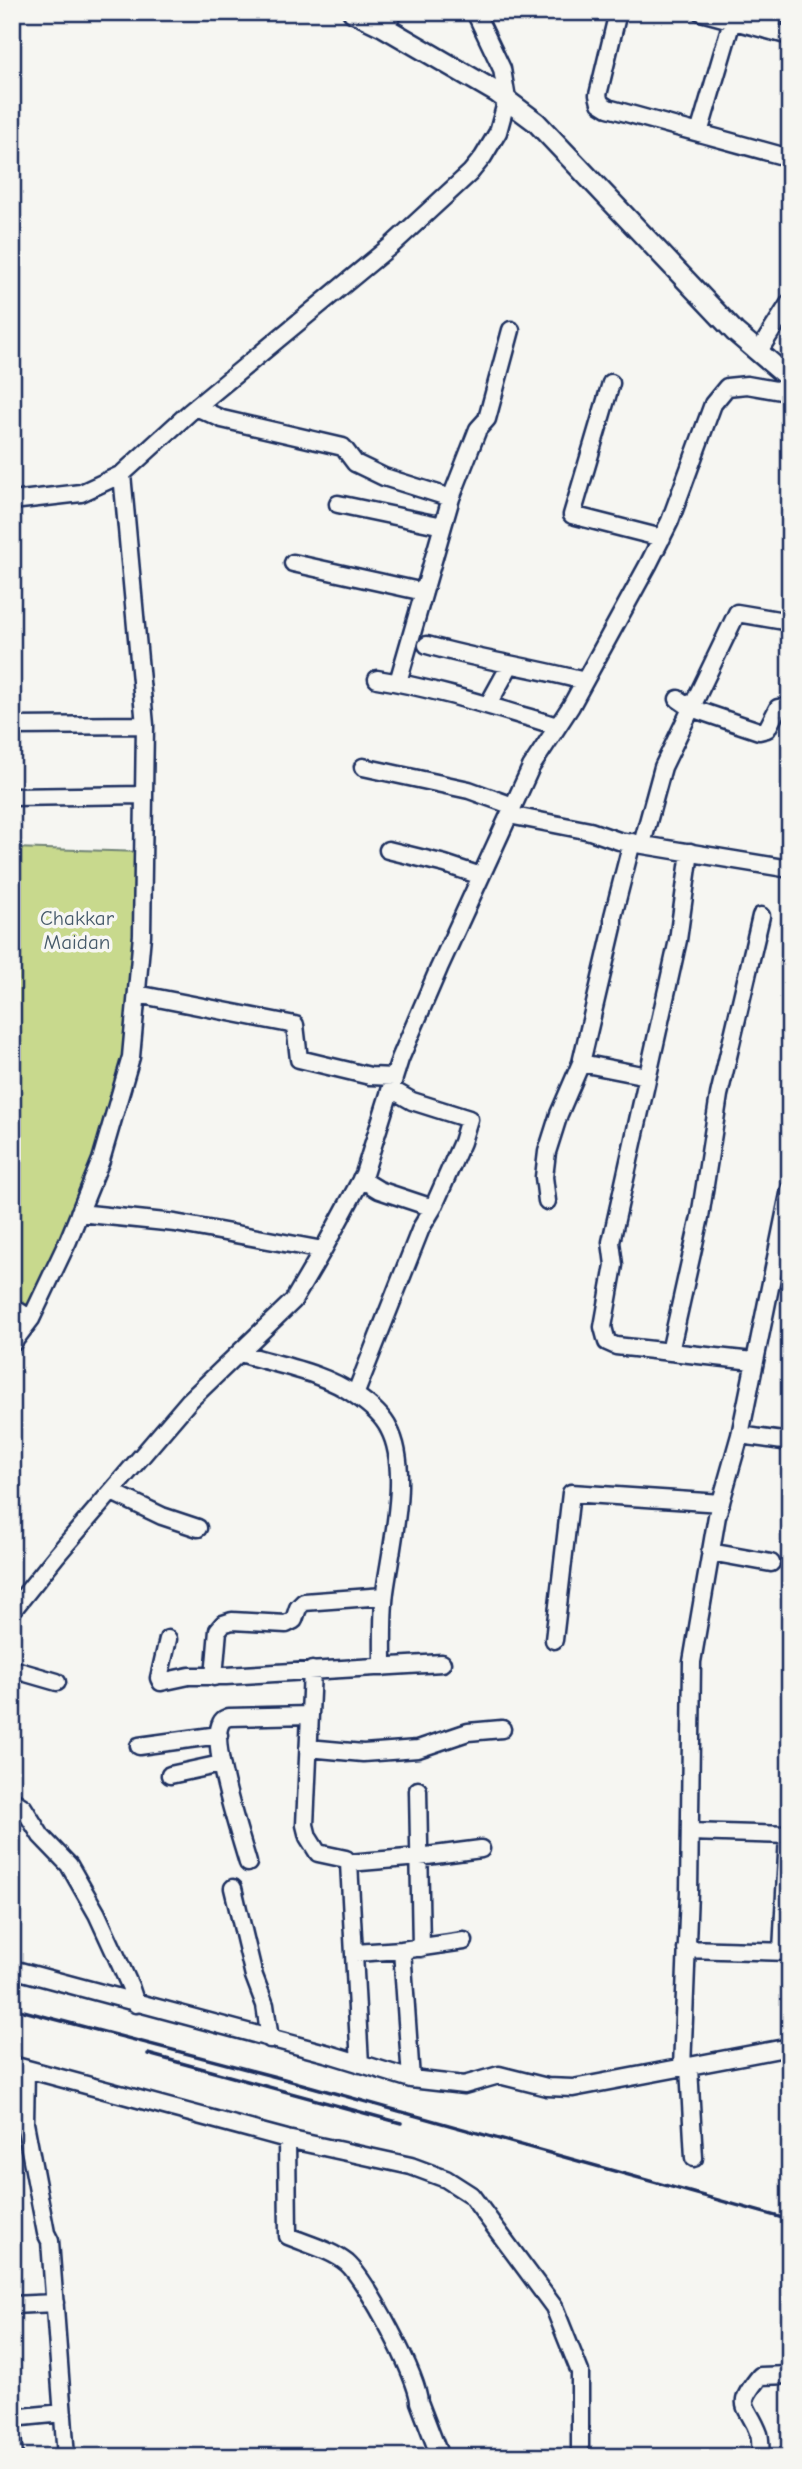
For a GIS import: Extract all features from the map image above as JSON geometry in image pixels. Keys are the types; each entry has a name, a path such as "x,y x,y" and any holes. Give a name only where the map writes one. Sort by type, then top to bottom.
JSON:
{"main road":[{"path":"353,12 389,19 507,99 553,139 735,332 790,379"}],"street":[{"path":"12,500 81,493 122,474 196,407 393,244 462,181 495,138 507,99 502,69 475,12"},
{"path":"618,12 598,95 600,103 608,108 790,158"},
{"path":"701,12 790,36"},
{"path":"771,30 775,12"},
{"path":"699,133 732,21"},
{"path":"759,351 790,302"},
{"path":"398,682 451,498 478,429 488,419 510,330"},
{"path":"12,1611 189,1401 293,1301 361,1178 392,1083 439,968 531,767 584,681 662,538 713,404 727,387 747,385 781,391 790,379"},
{"path":"611,383 572,515 662,538"},
{"path":"196,407 222,419 343,447 355,463 384,477 451,498"},
{"path":"12,1344 31,1319 101,1160 131,1057 142,935 145,725 128,564 122,474"},
{"path":"338,504 443,526"},
{"path":"293,563 425,593"},
{"path":"547,1201 544,1177 547,1152 559,1114 581,1063 613,916 684,703 737,613 790,622"},
{"path":"427,645 468,657 529,667 584,681"},
{"path":"488,705 510,665"},
{"path":"377,679 488,705 558,726"},
{"path":"684,703 759,731 767,729 778,708 790,707"},
{"path":"12,726 145,725"},
{"path":"363,767 469,790 511,810 637,843 790,869"},
{"path":"12,797 144,795"},
{"path":"388,850 446,864 481,876"},
{"path":"690,852 678,940 611,1242 614,1265 603,1327 607,1342 617,1346 753,1361"},
{"path":"670,1352 698,1228 719,1096 761,916"},
{"path":"137,994 295,1025 299,1059 392,1083 412,1101 470,1119 433,1208 421,1228 397,1284 355,1395"},
{"path":"581,1063 647,1076"},
{"path":"361,1178 379,1190 433,1208"},
{"path":"694,2158 685,2068 692,1662 710,1552 740,1435 790,1189"},
{"path":"79,1213 176,1223 323,1250"},
{"path":"12,1307 31,1319"},
{"path":"240,1353 323,1378 355,1395 388,1426 397,1452 398,1502 384,1596 383,1667"},
{"path":"740,1435 790,1442"},
{"path":"112,1492 162,1516 198,1528"},
{"path":"554,1640 570,1493 721,1503"},
{"path":"710,1552 771,1563"},
{"path":"214,1676 218,1630 223,1624 232,1621 286,1624 294,1620 298,1608 304,1602 384,1596"},
{"path":"169,1639 159,1678 161,1682 189,1676 442,1663"},
{"path":"12,1669 57,1682"},
{"path":"312,1671 305,1825 308,1837 318,1853 346,1859 349,1863 360,2064"},
{"path":"248,1863 221,1764 219,1725 223,1719 229,1717 310,1715"},
{"path":"308,1748 363,1753 418,1749 468,1732 502,1729"},
{"path":"139,1746 219,1735"},
{"path":"170,1775 221,1764"},
{"path":"418,1790 421,1948"},
{"path":"12,1800 23,1807 41,1836 69,1865 97,1914 136,2004"},
{"path":"686,1949 786,1951 789,1835 690,1832"},
{"path":"349,1863 481,1849"},
{"path":"233,1888 254,1976 265,2005 270,2039"},
{"path":"355,1953 421,1948 464,1941"},
{"path":"402,1950 411,2079"},
{"path":"12,1969 411,2079 464,2085 499,2075 547,2087 573,2088 790,2047"},
{"path":"66,2457 50,2241 46,2233 25,2123 19,2067 287,2139 411,2166 446,2179 471,2195 554,2307 580,2372 580,2457"},
{"path":"287,2139 288,2236 338,2256 349,2265 365,2288 419,2393 419,2402 440,2457"},
{"path":"12,2305 55,2303"},
{"path":"761,2457 760,2435 744,2408 746,2393 760,2376 790,2375"},
{"path":"12,2418 63,2413"},
{"path":"12,2435 14,2457"}],"green space":[{"name":"Chakkar Maidan","path":"12,848 143,852 131,1057 101,1160 12,1344"}],"railway":[{"path":"12,2008 284,2079 790,2220"},
{"path":"148,2054 401,2123"}]}
